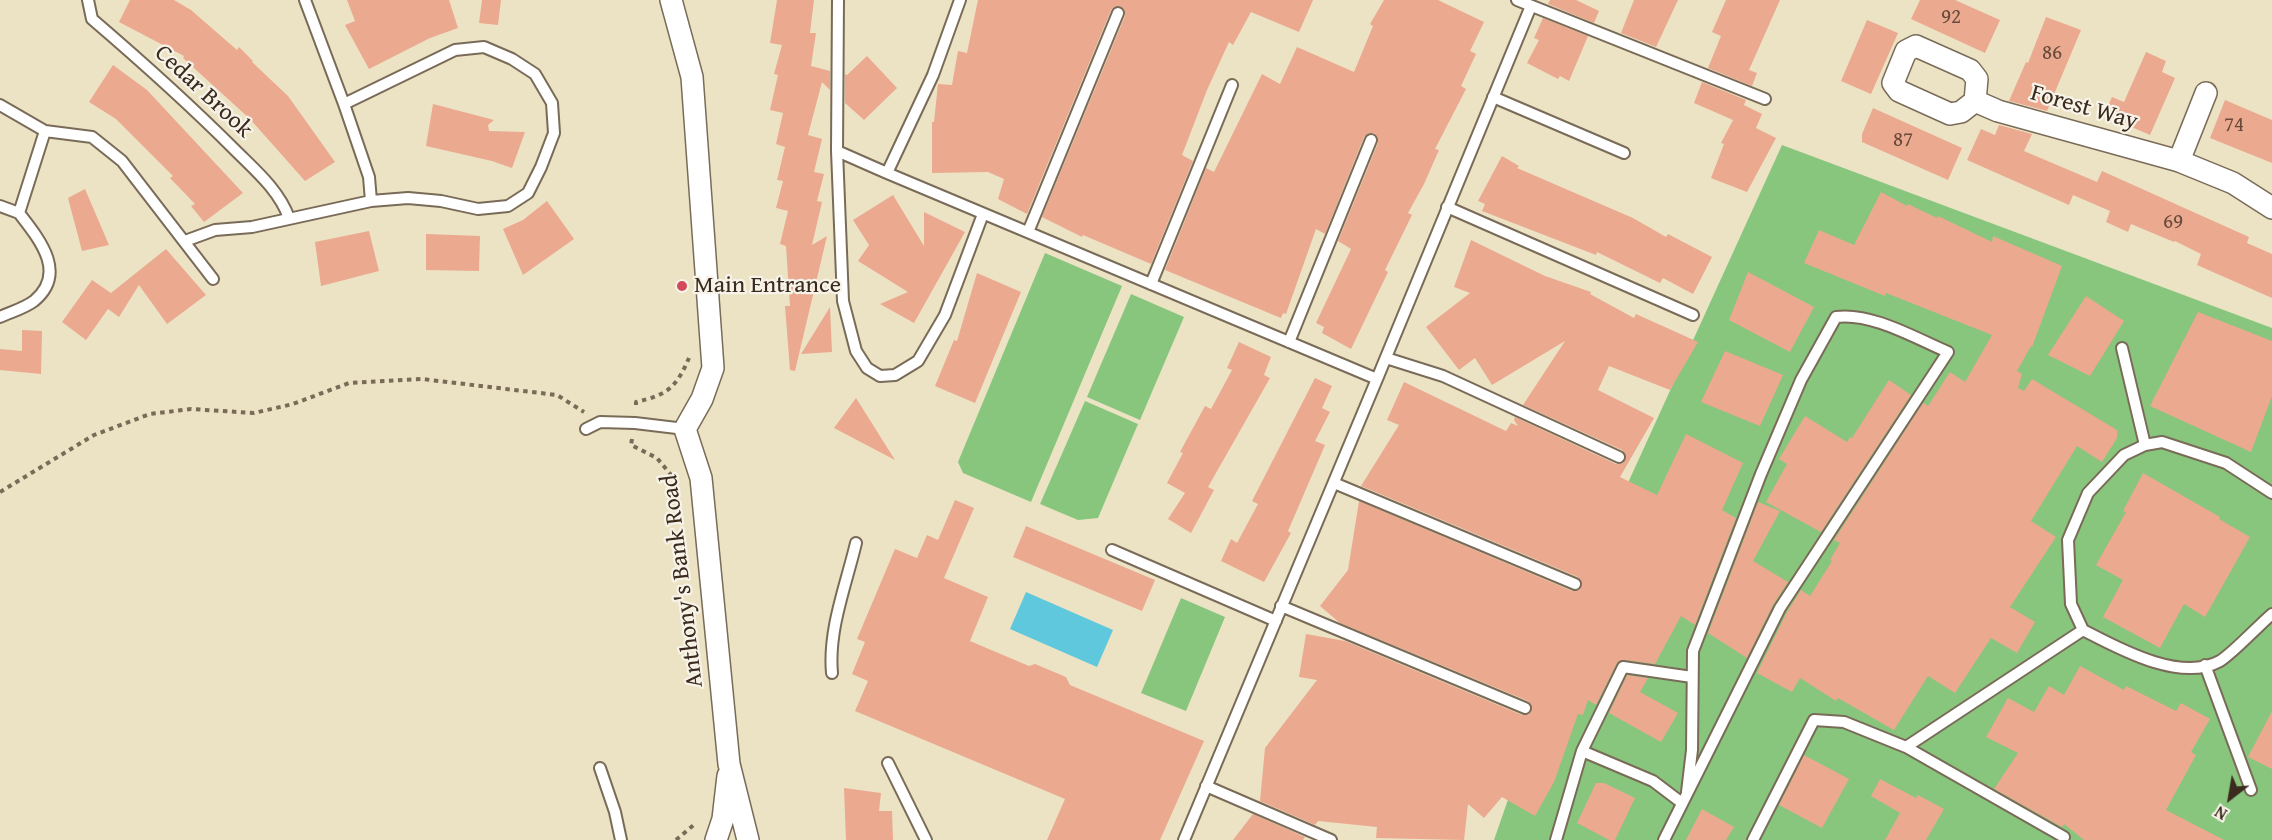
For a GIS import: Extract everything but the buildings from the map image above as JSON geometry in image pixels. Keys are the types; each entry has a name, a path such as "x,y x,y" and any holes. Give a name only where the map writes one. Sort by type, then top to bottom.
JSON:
{"street":[{"path":"671,0 692,77 713,368 702,399 685,429"},
{"path":"2180,161 2206,93"},
{"name":"Forest Way","path":"1975,101 1998,111 2180,161 2233,183 2272,208"},
{"name":"Anthony's Bank Road","path":"685,429 701,478 729,764 748,840"},
{"path":"716,840 723,819 729,764"}],"lane":[{"name":"Cedar Brook","path":"88,0 92,19 210,125 267,183 284,204 289,218"},
{"path":"305,0 369,177 371,201"},
{"path":"838,0 837,151 843,300 856,351 867,368 880,376 895,375 918,361 945,315 984,214"},
{"path":"887,173 933,75 960,0"},
{"path":"1517,0 1765,99"},
{"path":"1184,840 1531,6"},
{"path":"1028,232 1118,13"},
{"path":"185,241 215,230 252,226 371,201 408,198 441,201 478,209 508,206 528,193 554,133 552,103 535,74 512,59 484,47 455,50 344,104"},
{"path":"1151,284 1232,85"},
{"path":"1493,98 1624,153"},
{"path":"0,105 45,131 92,137 122,161 213,279"},
{"path":"19,213 45,131"},
{"path":"1289,342 1371,140"},
{"path":"837,151 1377,379"},
{"path":"0,206 19,213 40,241 51,268 45,290 32,303 0,317"},
{"path":"1447,207 1693,315"},
{"path":"1664,840 1780,608 1948,352 1868,319 1850,315 1836,317 1801,380 1761,474 1693,651 1692,750 1687,792"},
{"path":"2122,348 2145,445"},
{"path":"1386,358 1443,376 1618,457"},
{"path":"586,429 600,422 635,423 685,429"},
{"path":"2272,493 2226,462 2162,442 2145,445 2124,454 2088,493 2068,540 2071,604 2083,630 2141,659 2186,668 2220,661 2272,614"},
{"path":"1334,483 1575,584"},
{"path":"832,673 830,658 836,623 856,543"},
{"path":"1112,550 1276,621"},
{"path":"1281,606 1525,708"},
{"path":"1906,747 2083,630"},
{"path":"2205,665 2251,790"},
{"path":"1556,840 1582,751 1623,667 1692,677"},
{"path":"1753,840 1814,720 1844,722 1906,747 2064,837"},
{"path":"1582,751 1653,781 1682,803"},
{"path":"888,763 926,840"},
{"path":"600,768 615,812 621,840"},
{"path":"1206,786 1331,840"}],"path":[{"path":"0,492 94,435 150,414 191,409 254,413 293,404 349,383 422,379 557,395 600,422"}],"green space":[{"path":"1782,145 2272,328 2272,840 1494,840 1586,575"},
{"path":"1045,253 1122,286 1031,502 963,473 958,462"},
{"path":"1131,294 1184,317 1140,420 1087,397"},
{"path":"1085,401 1138,424 1098,518 1078,520 1040,504"},
{"path":"1181,598 1225,617 1186,711 1141,693"}],"water":[{"path":"1026,592 1113,630 1097,667 1010,629"}],"place":[{"name":"Main Entrance","path":"682,286"}]}
